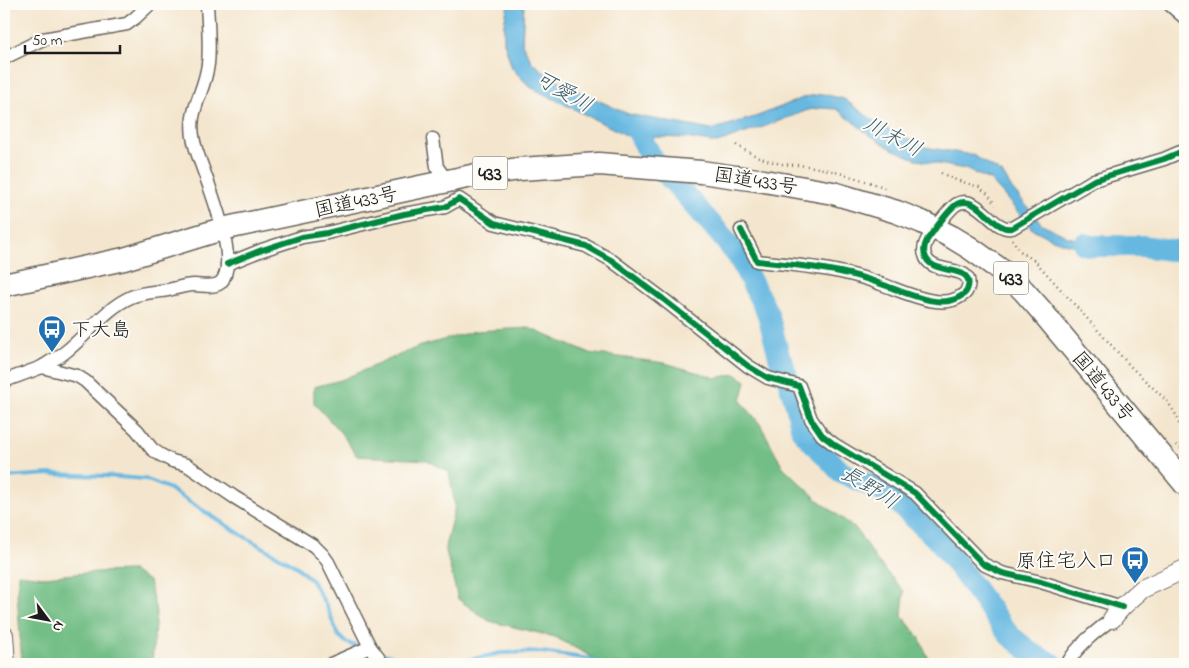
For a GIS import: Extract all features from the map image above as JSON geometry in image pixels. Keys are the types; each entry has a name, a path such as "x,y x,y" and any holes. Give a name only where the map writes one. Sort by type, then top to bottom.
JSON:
{"highway":[{"name":"国道433号","path":"4,272 220,230 453,190 482,174 550,166 599,164 701,172 833,193 897,212 935,229 952,237 1004,272 1039,308 1185,484"},
{"name":"国道433号","path":"4,285 124,259 220,230"}],"street":[{"path":"4,58 43,39 127,24 150,4"},
{"path":"4,381 42,367 65,353 113,308 132,297 189,285 213,286 219,283 225,276 227,252 210,187 196,148 192,128 193,112 206,76 208,64 207,4"},
{"path":"1169,4 1185,18"},
{"path":"433,139 438,167 453,190 494,223 586,246 611,260 748,366 768,378 800,386 811,419 822,435 915,493 983,564 1002,574 1041,582 1117,613"},
{"path":"741,230 757,261 842,272 880,283 916,298 930,301 952,301 960,298 967,292 968,280 965,275 932,266 927,261 924,253 925,244 935,229 957,204 963,202 971,203 999,225 1012,227 1094,180 1164,159 1185,150"},
{"path":"227,264 302,237 327,233 404,214 445,207 453,190"},
{"path":"42,367 77,376 85,381 137,430 159,454 172,461 187,465 234,497 314,546 328,562 370,647 383,664"},
{"path":"1068,664 1086,640 1142,589 1185,570"},
{"path":"4,635 6,664"},
{"path":"330,664 370,647"}],"path":[{"path":"1012,227 1013,241 1020,251 1035,261 1132,368 1167,401 1175,413 1182,434 1185,437"}],"green space":[{"path":"529,328 588,353 665,363 716,378 735,374 746,381 741,401 760,424 783,467 818,500 856,529 877,561 904,591 902,616 919,637 931,664 610,664 603,663 555,637 489,621 458,599 445,547 455,506 449,472 427,460 357,456 341,433 314,403 314,387 341,380 418,347 475,331"},
{"path":"132,571 149,581 156,612 152,664 22,664 17,593 18,574 44,577"}],"water":[{"name":"可愛川","path":"508,4 524,4 522,44 532,62 545,73 580,92 628,114 711,130 758,116 805,97 823,94 844,99 878,124 924,147 973,155 1003,174 1012,189 1042,224 1068,237 1115,246 1091,249 1050,238 1031,228 990,180 965,169 918,160 892,149 871,136 837,109 821,108 808,110 717,143 686,138 628,136 530,87 512,68 504,42 504,23"}],"waterway":[{"name":"長野川","path":"637,130 652,158 738,256 768,314 780,360 782,361 795,401 802,431 841,472 890,495 941,543 1009,635 1033,654 1053,664"},
{"name":"川末川","path":"1084,244 1092,246 1142,246 1185,252"},
{"path":"4,477 50,474 105,476 145,479 168,488 240,534 297,567 312,581 327,607 338,635 346,642 360,648"},
{"path":"379,653 431,664 464,661 501,653 542,652 590,659 603,664"}],"cycle path":[{"path":"741,230 757,261 830,270 850,274 932,301 953,300 966,293 968,280 965,275 935,266 929,262 924,249 927,240 945,215 957,204 965,202 972,204 998,224 1005,228 1012,228 1094,180 1164,159 1185,150"},
{"path":"227,264 302,237 327,233 404,214 445,207 459,199 494,223 586,246 611,260 748,366 768,378 799,386 811,419 822,435 835,445 915,493 983,564 1002,573 1041,582 1122,607"}],"place":[{"name":"下大島","path":"52,353"},
{"name":"原住宅入口","path":"1135,584"}]}
